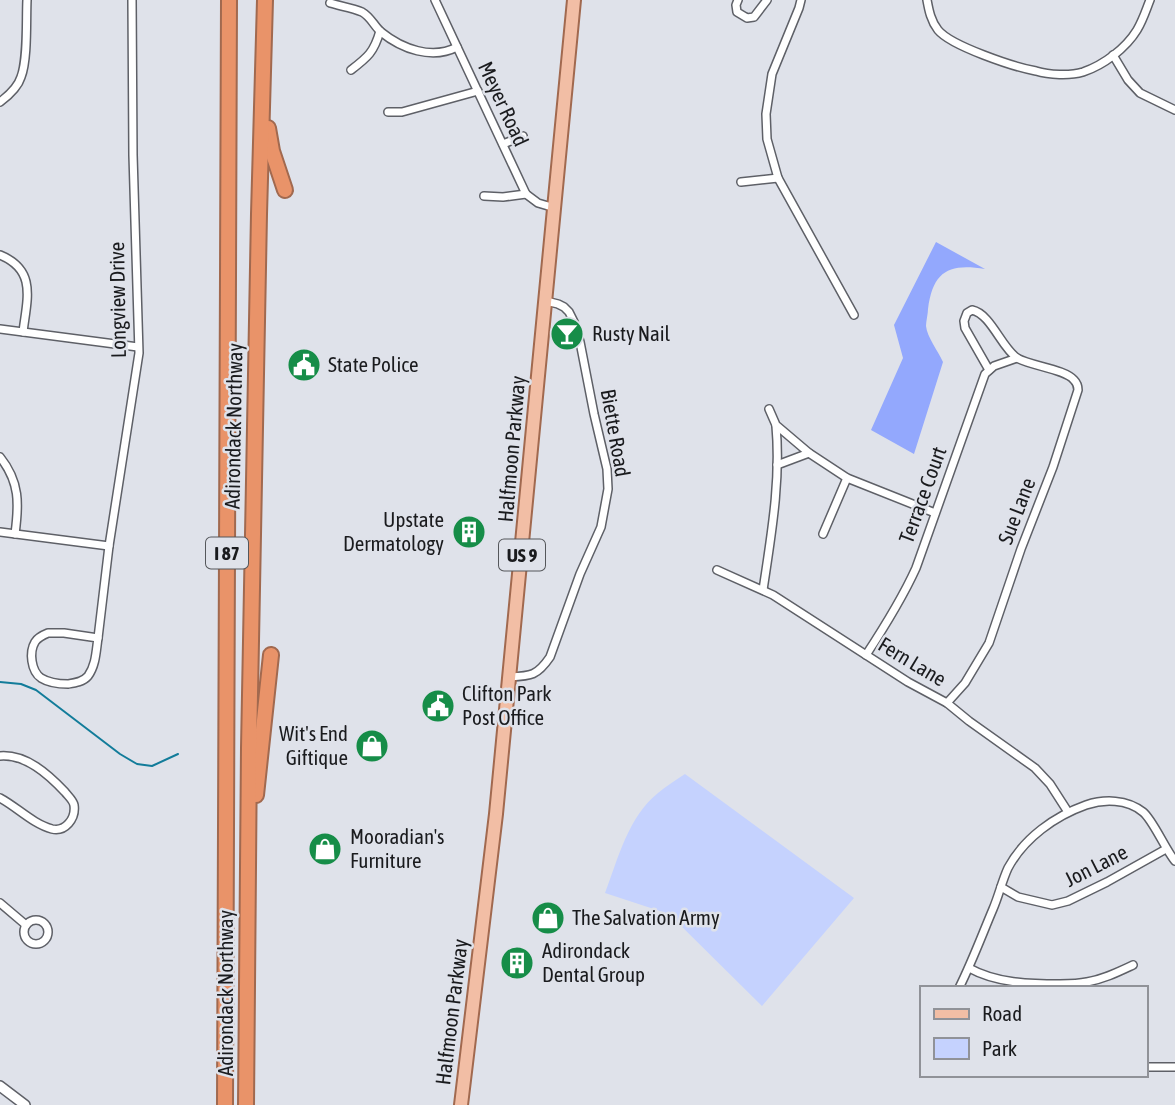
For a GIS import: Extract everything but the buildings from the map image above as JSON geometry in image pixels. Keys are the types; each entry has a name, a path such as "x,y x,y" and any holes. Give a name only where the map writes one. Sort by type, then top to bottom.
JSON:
{"highway":[{"name":"Adirondack Northway","path":"225,1105 229,0"},
{"name":"Adirondack Northway","path":"246,1105 247,883 265,0"},
{"path":"264,50 268,136 285,190"},
{"path":"247,883 271,655"}],"main road":[{"name":"Halfmoon Parkway","path":"461,1105 473,993 487,899 574,2"}],"street":[{"path":"0,102 10,95 21,78 26,49 27,0"},
{"name":"Longview Drive","path":"98,638 64,633 41,636 34,643 32,653 35,672 53,683 74,683 87,677 93,666 98,638 109,546 139,354 132,0"},
{"name":"Meyer Road","path":"435,0 526,194"},
{"path":"737,0 737,12 747,18 754,17 767,0"},
{"path":"801,0 772,74 766,114 767,139 778,178 854,315"},
{"path":"927,0 930,17 945,37 986,55 1036,72 1051,74 1080,73 1113,55 1136,32 1150,0"},
{"path":"330,4 362,12 380,31 401,44 424,53 448,52 457,47"},
{"path":"351,70 369,57 376,47 380,31"},
{"path":"1113,55 1128,80 1140,93 1175,110"},
{"path":"388,112 402,112 478,91"},
{"path":"503,144 523,136"},
{"path":"741,182 778,178"},
{"path":"484,196 526,194 538,203 555,208"},
{"path":"0,254 18,264 25,274 28,286 23,332"},
{"name":"Biette Road","path":"509,677 535,674 550,657 601,527 608,489 607,469 574,322 564,307 546,301"},
{"path":"972,310 981,313 1017,358 989,370 965,328 967,313 972,310"},
{"path":"0,329 138,347"},
{"name":"Sue Lane","path":"947,703 965,683 989,643 1079,390 1074,380 1067,375 1017,358"},
{"name":"Terrace Court","path":"866,654 888,622 916,568 981,383 989,370"},
{"path":"763,590 774,514 778,449 776,425 769,409"},
{"path":"776,425 809,453 847,478 935,513"},
{"path":"777,465 809,453"},
{"path":"0,457 16,485 18,512 15,534"},
{"path":"823,534 847,478"},
{"path":"0,532 109,546"},
{"name":"Fern Lane","path":"717,570 773,595 908,682 947,703 1035,768 1050,784 1068,812"},
{"path":"0,756 18,758 43,771 71,799 74,805 73,815 64,828 48,828 0,798"},
{"path":"960,986 1007,870 1021,848 1037,833 1068,812 1097,802 1113,801 1133,806 1148,818 1175,861"},
{"name":"Jon Lane","path":"1001,887 1018,897 1052,905 1068,901 1107,883 1166,849"},
{"path":"0,903 26,925"},
{"path":"969,968 990,977 1018,982 1079,984 1110,976 1133,965"},
{"path":"1147,1067 1175,1067"},
{"path":"0,1086 25,1105"}],"green space":[{"path":"685,774 854,898 762,1006 669,914 605,893 625,839 639,814 658,793"}],"shaded area":[{"path":"936,242 985,269 962,267 945,272 930,296 926,326 943,362 914,454 871,430 903,358 894,325"}],"waterway":[{"path":"0,682 21,684 36,690 137,764 152,766 178,754"}],"place":[{"name":"Rusty Nail","path":"567,334"},
{"name":"State Police","path":"304,365"},
{"name":"Upstate Dermatology","path":"469,532"},
{"name":"Clifton Park Post Office","path":"438,706"},
{"name":"Wit's End Giftique","path":"372,746"},
{"name":"Mooradian's Furniture","path":"325,849"},
{"name":"The Salvation Army","path":"548,918"},
{"name":"Adirondack Dental Group","path":"517,963"}]}
